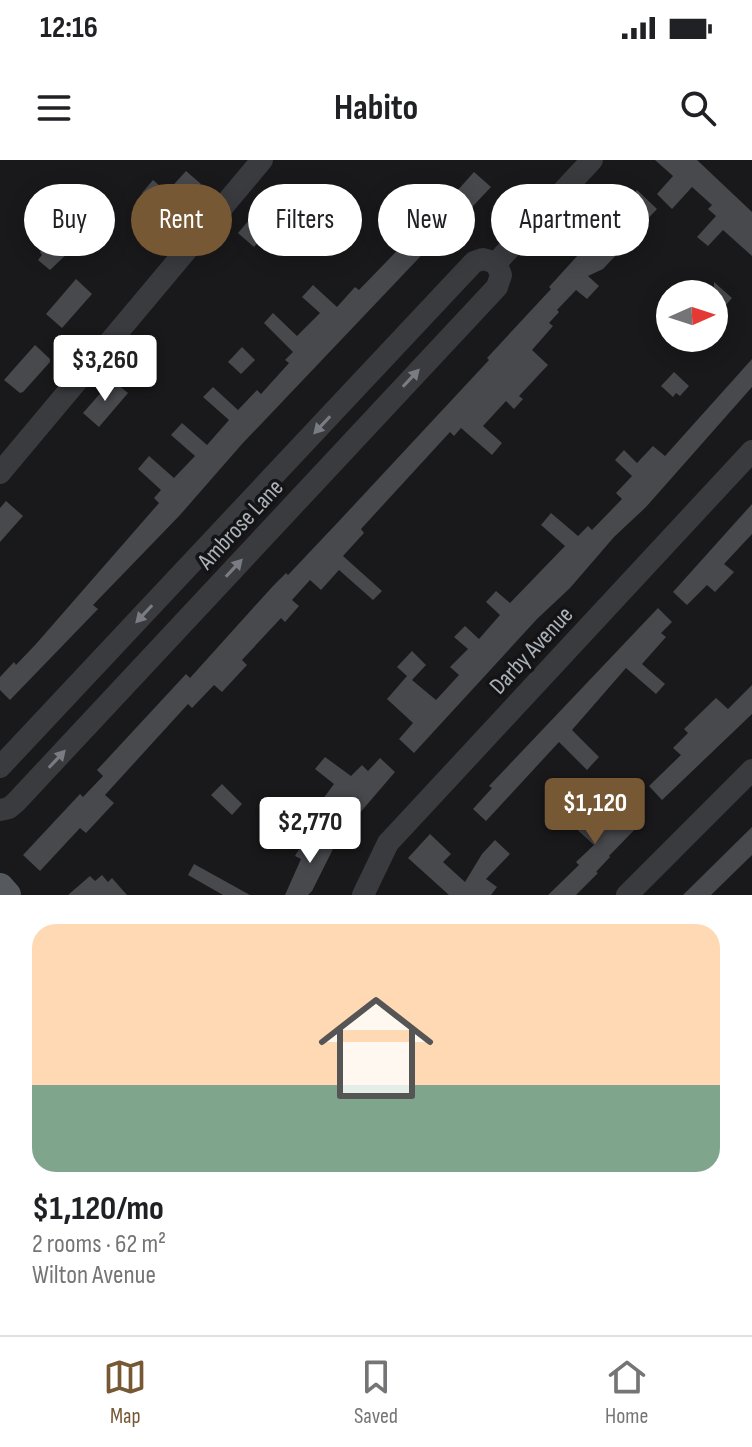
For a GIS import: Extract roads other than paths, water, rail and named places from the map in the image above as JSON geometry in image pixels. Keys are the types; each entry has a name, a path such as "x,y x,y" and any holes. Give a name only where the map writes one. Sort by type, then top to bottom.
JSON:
{"main road":[{"path":"0,887 7,895"}],"street":[{"path":"0,473 262,160"},
{"name":"Ambrose Lane","path":"496,263 592,160"},
{"name":"Ambrose Lane","path":"0,767 474,262 483,259 496,263"},
{"name":"Ambrose Lane","path":"0,810 16,802 497,287 501,275 496,263"},
{"path":"297,451 322,474"},
{"name":"Darby Avenue","path":"363,895 388,843 752,451"},
{"path":"85,677 111,700"},
{"path":"627,895 752,770"}]}
